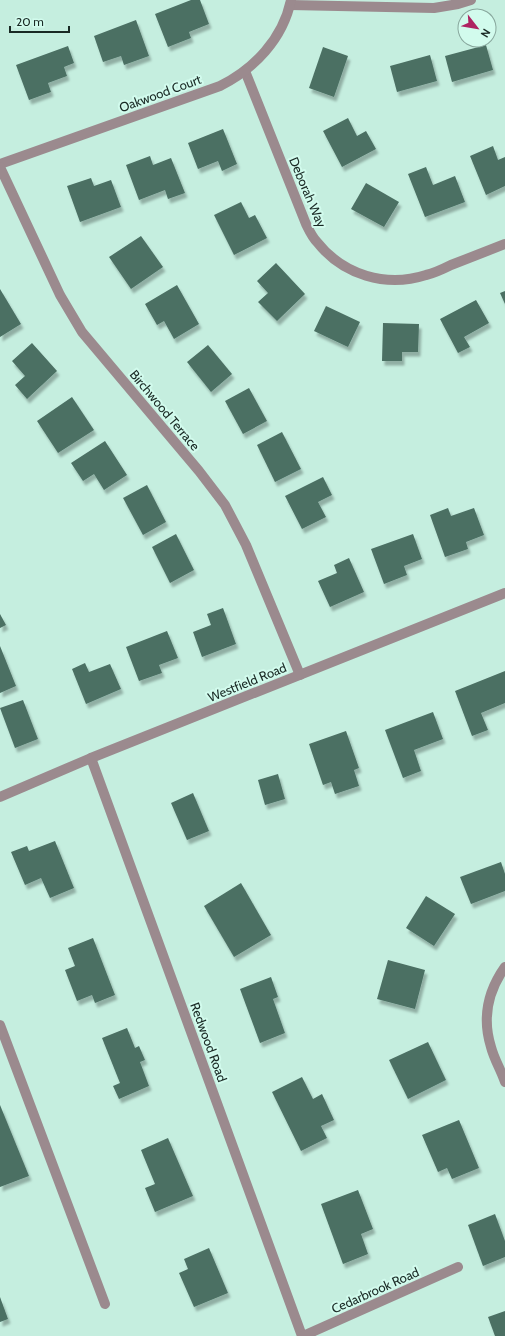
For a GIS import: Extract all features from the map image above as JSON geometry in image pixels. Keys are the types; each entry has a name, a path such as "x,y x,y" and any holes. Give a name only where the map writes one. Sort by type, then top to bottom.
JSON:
{"street":[{"path":"290,2 434,8 471,0"},
{"name":"Oakwood Court","path":"0,164 220,86 231,80 245,71 269,47 282,25 290,2"},
{"name":"Deborah Way","path":"245,71 306,224 316,242 330,257 347,268 366,276 386,280 406,280 426,275 505,244"},
{"name":"Birchwood Terrace","path":"0,167 60,295 82,332 199,471 225,505 246,545 300,675"},
{"name":"Westfield Road","path":"0,797 91,758 505,593"},
{"name":"Redwood Road","path":"91,758 303,1336"},
{"path":"505,967 492,990 487,1013 487,1031 491,1048 505,1082"},
{"path":"0,1025 106,1304"},
{"name":"Cedarbrook Road","path":"303,1336 458,1267"}],"building":[{"path":"191,0 200,0 209,24 189,32 191,38 168,47 155,14"},
{"path":"136,20 149,56 124,65 121,56 103,62 94,36"},
{"path":"68,46 74,63 64,67 67,76 48,83 51,92 29,100 16,65"},
{"path":"323,47 348,56 334,97 309,88"},
{"path":"475,48 487,48 493,70 452,82 445,56"},
{"path":"430,55 437,81 397,92 390,66"},
{"path":"348,118 357,136 366,131 376,149 342,167 323,131"},
{"path":"223,129 237,164 222,171 218,161 198,169 188,143"},
{"path":"493,146 498,160 505,157 505,186 486,195 470,156"},
{"path":"150,156 153,165 171,158 185,193 168,199 165,190 139,200 126,165"},
{"path":"426,167 433,185 455,176 465,202 425,217 408,174"},
{"path":"91,178 94,186 111,180 121,207 80,222 67,186"},
{"path":"366,183 399,202 384,227 351,209"},
{"path":"241,202 249,218 255,215 267,238 234,255 214,215"},
{"path":"141,236 163,267 131,289 109,257"},
{"path":"276,263 305,294 277,321 258,302 268,293 257,281"},
{"path":"177,285 199,324 174,339 164,321 157,325 145,304"},
{"path":"0,289 21,324 0,337"},
{"path":"505,291 505,304 500,293"},
{"path":"476,300 489,323 464,337 470,347 458,353 440,319"},
{"path":"326,306 360,322 348,347 314,331"},
{"path":"383,323 419,324 418,352 402,352 402,361 382,361"},
{"path":"32,343 57,371 27,399 15,385 25,376 12,361"},
{"path":"208,345 232,374 211,392 187,362"},
{"path":"249,388 267,421 243,434 225,401"},
{"path":"72,397 94,430 58,453 37,421"},
{"path":"282,432 301,469 275,482 257,445"},
{"path":"105,441 127,475 104,490 94,474 83,481 71,463"},
{"path":"323,477 332,495 318,502 326,517 302,529 285,496"},
{"path":"147,485 166,522 143,535 123,498"},
{"path":"448,508 451,516 474,508 484,535 466,542 468,549 445,557 430,515"},
{"path":"176,534 194,570 170,583 152,547"},
{"path":"413,534 422,559 404,566 407,575 384,584 371,549"},
{"path":"349,558 364,592 330,607 318,581 337,573 334,565"},
{"path":"223,608 236,644 202,657 193,632 211,625 207,614"},
{"path":"0,614 6,625 0,628"},
{"path":"167,631 178,658 159,665 162,673 139,681 126,647"},
{"path":"0,646 16,686 0,693"},
{"path":"85,663 89,672 110,664 121,689 86,704 72,669"},
{"path":"505,671 505,703 481,713 488,730 472,736 455,691"},
{"path":"23,700 38,739 15,748 0,708"},
{"path":"433,712 443,739 414,750 421,771 403,778 385,730"},
{"path":"346,731 359,768 354,770 359,786 335,794 331,782 323,785 309,744"},
{"path":"278,774 285,799 265,805 258,780"},
{"path":"193,793 209,831 187,840 171,803"},
{"path":"55,841 74,888 50,898 41,878 25,885 11,852 27,846 29,851"},
{"path":"501,862 505,874 505,891 471,904 460,877"},
{"path":"241,883 271,935 234,957 204,906"},
{"path":"426,896 455,914 434,946 406,928"},
{"path":"93,938 115,995 95,1003 92,995 77,1001 65,970 75,966 68,948"},
{"path":"388,960 425,970 415,1009 377,999"},
{"path":"271,977 278,997 273,999 285,1033 260,1043 240,989"},
{"path":"127,1028 135,1048 139,1046 145,1060 140,1062 149,1086 119,1099 113,1086 120,1083 102,1038"},
{"path":"428,1042 446,1080 408,1099 389,1060"},
{"path":"302,1077 313,1099 322,1094 334,1120 321,1126 327,1138 301,1151 272,1092"},
{"path":"0,1105 29,1176 0,1187"},
{"path":"459,1120 479,1168 452,1179 447,1168 438,1172 422,1135"},
{"path":"168,1138 193,1196 155,1212 145,1188 155,1184 141,1150"},
{"path":"358,1190 373,1229 361,1234 368,1254 343,1264 321,1204"},
{"path":"495,1214 505,1241 505,1257 483,1266 468,1225"},
{"path":"209,1248 228,1293 194,1307 179,1273 188,1269 184,1259"},
{"path":"0,1297 8,1319 0,1322"},
{"path":"505,1311 505,1336 495,1336 488,1317"}]}
